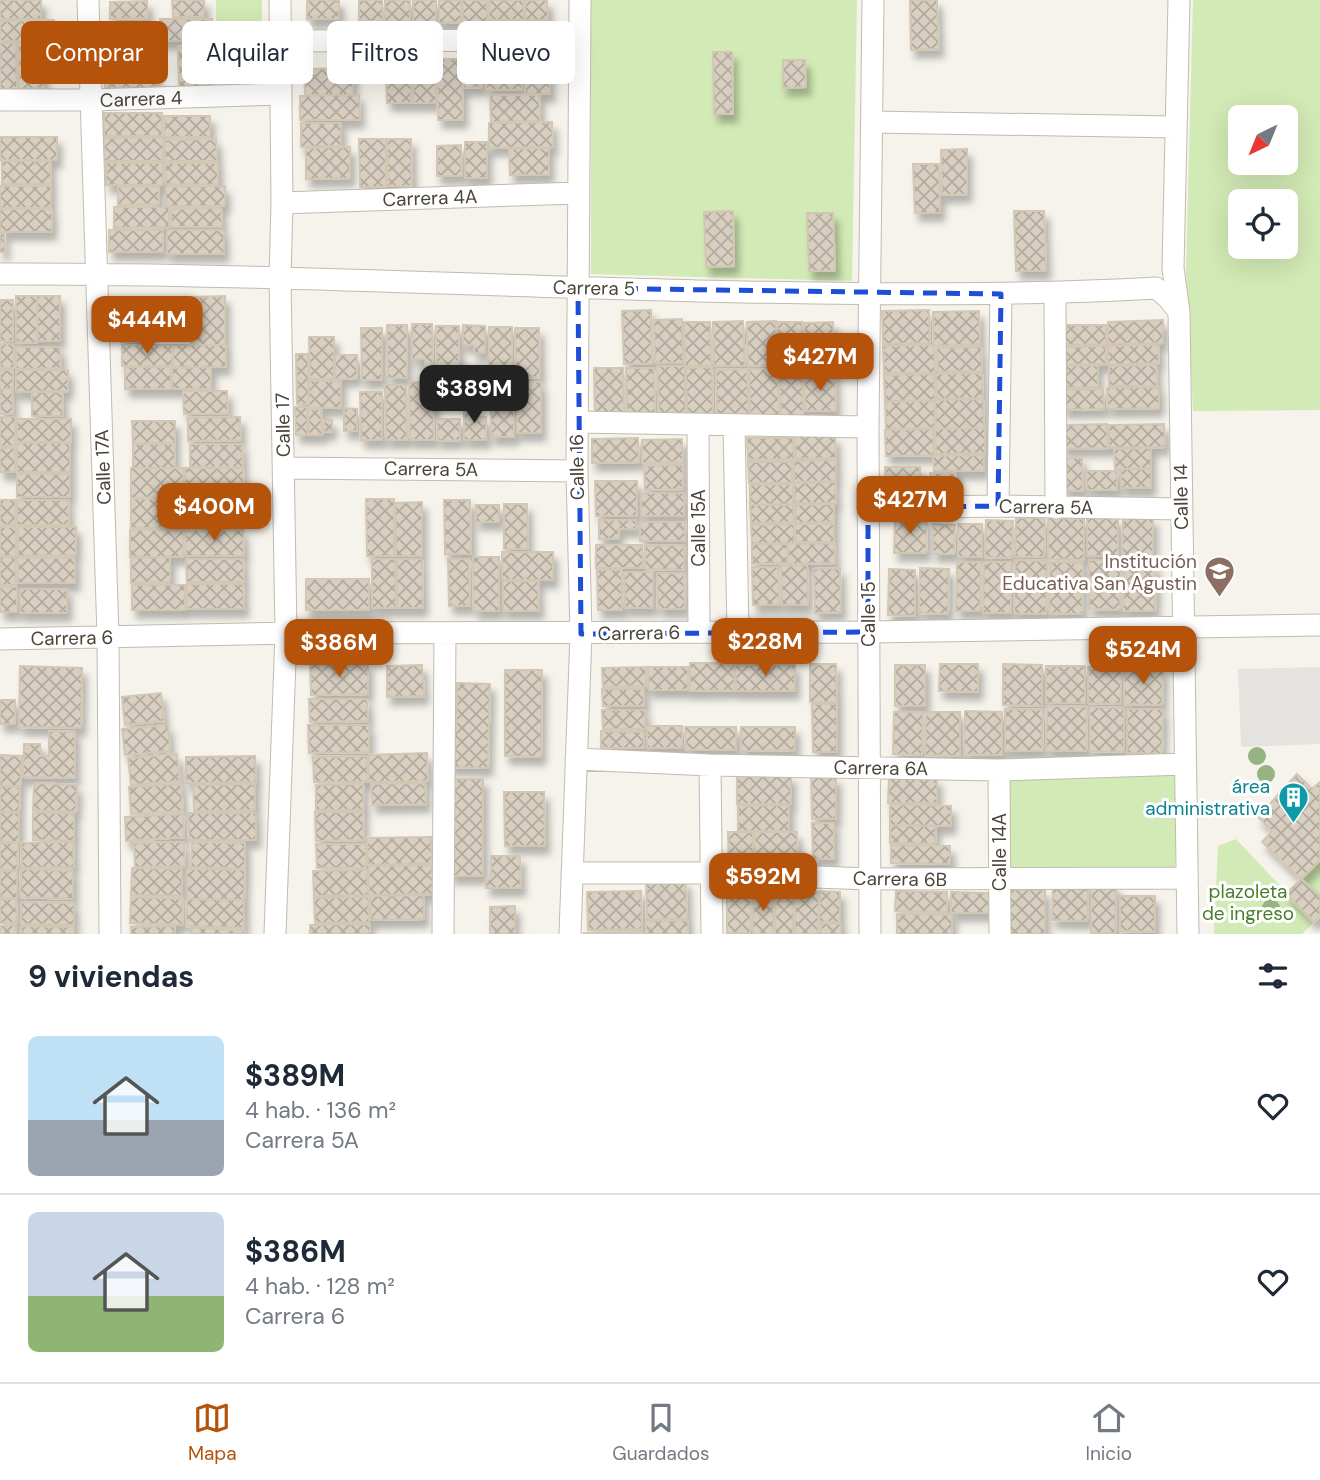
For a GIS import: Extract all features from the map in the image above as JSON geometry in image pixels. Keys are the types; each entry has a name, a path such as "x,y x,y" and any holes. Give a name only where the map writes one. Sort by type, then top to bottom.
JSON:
{"street":[{"name":"Calle 17A","path":"88,0 108,637 110,934"},
{"name":"Calle 17","path":"280,0 281,21"},
{"name":"Calle 16","path":"570,934 581,634 577,471 580,0"},
{"name":"Calle 15","path":"870,934 868,427 873,0"},
{"name":"Calle 14","path":"1179,0 1173,268 1178,312 1188,934"},
{"path":"313,41 580,40"},
{"name":"Calle 17","path":"275,934 286,633 280,278 281,84"},
{"name":"Carrera 4","path":"0,100 281,94"},
{"path":"872,122 1176,127"},
{"name":"Carrera 4A","path":"282,203 578,193"},
{"name":"Carrera 5","path":"0,274 280,278 869,294 1055,294 1156,288 1178,312"},
{"path":"998,506 1001,294"},
{"path":"1055,294 1056,508"},
{"path":"577,422 868,427"},
{"name":"Calle 15A","path":"698,424 699,631"},
{"name":"Calle 15A","path":"734,425 738,631"},
{"name":"Carrera 5A","path":"284,468 577,471"},
{"name":"Carrera 5A","path":"868,508 998,506 1181,509"},
{"name":"Carrera 6","path":"0,639 286,633 868,632 1320,625"},
{"path":"443,934 445,633"},
{"name":"Carrera 6A","path":"576,759 710,765 999,770 1185,764"},
{"path":"710,765 712,934"},
{"name":"Calle 14A","path":"999,770 1000,934"},
{"name":"Carrera 6B","path":"572,873 712,873 869,879 1187,878"}],"highlighted area":[{"path":"578,288 1001,294 998,506 868,508 868,632 581,634"}],"green space":[{"path":"216,0 262,0 262,21 216,21"},
{"path":"591,0 857,0 852,281 591,274"},
{"path":"1193,0 1320,0 1320,410 1193,411 1186,270"},
{"path":"1179,774 1175,872 1007,873 1007,777"},
{"name":"plazoleta de ingreso","path":"1236,839 1314,922 1302,934 1214,934 1218,846"},
{"path":"1320,860 1320,896 1301,879"}],"shaded area":[{"path":"1320,667 1320,744 1241,747 1238,669"}],"building":[{"path":"0,0 41,0 41,19 0,19"},
{"path":"172,0 204,0 204,17 173,17"},
{"path":"307,0 339,0 339,19 307,19"},
{"path":"359,0 382,0 383,21 359,21"},
{"path":"385,0 410,0 410,21 385,21"},
{"path":"413,0 436,0 436,21 413,21"},
{"path":"439,0 461,0 461,21 439,21"},
{"path":"462,0 487,0 487,21 463,21"},
{"path":"489,0 523,0 524,20 489,20"},
{"path":"525,0 547,0 548,20 525,20"},
{"path":"910,0 937,0 939,49 911,50"},
{"path":"147,1 148,18 110,19 110,2"},
{"path":"212,19 212,21 182,21 182,41 168,41 168,21 160,21"},
{"path":"54,20 54,21 21,21 21,41 0,41 0,21"},
{"path":"0,43 16,43 17,89 0,89"},
{"path":"18,43 21,43 21,84 44,84 44,88 19,89"},
{"path":"178,47 182,47 182,84 207,84 207,87 179,87"},
{"path":"713,52 732,52 733,114 714,114"},
{"path":"443,59 457,59 457,84 462,84 463,120 438,120 437,84 443,84"},
{"path":"783,60 805,60 806,87 783,88"},
{"path":"313,69 327,69 327,84 353,84 353,95 305,95 305,84 313,84"},
{"path":"105,84 157,84 157,88 105,88"},
{"path":"386,84 411,84 411,103 387,103"},
{"path":"413,84 435,84 436,103 413,103"},
{"path":"463,84 482,84 482,87 463,88"},
{"path":"486,84 522,84 522,90 486,90"},
{"path":"525,84 550,84 550,94 525,94"},
{"path":"359,95 360,120 300,120 300,96"},
{"path":"490,95 539,95 540,121 491,122"},
{"path":"104,113 162,113 162,136 104,136"},
{"path":"164,116 210,116 210,137 165,137"},
{"path":"552,122 553,147 489,148 489,123"},
{"path":"301,123 341,123 341,146 301,147"},
{"path":"0,137 57,137 57,160 0,160"},
{"path":"104,138 163,138 163,161 104,161"},
{"path":"216,139 217,161 165,161 165,140"},
{"path":"359,139 386,139 386,187 360,187"},
{"path":"387,139 411,139 412,186 388,186"},
{"path":"465,142 487,142 487,178 465,178"},
{"path":"461,145 462,176 437,176 437,146"},
{"path":"350,147 350,178 306,179 306,148"},
{"path":"549,148 549,175 510,175 509,149"},
{"path":"967,149 967,194 942,195 941,150"},
{"path":"2,161 50,161 51,184 2,184"},
{"path":"106,163 163,163 163,185 106,185"},
{"path":"165,163 218,163 218,185 166,184"},
{"path":"913,164 939,164 940,213 915,213"},
{"path":"0,186 51,186 51,208 0,208"},
{"path":"225,186 225,206 166,206 166,187"},
{"path":"118,187 159,187 159,204 118,205"},
{"path":"114,207 169,207 169,227 114,228"},
{"path":"221,208 222,227 171,227 171,209"},
{"path":"0,209 52,209 52,232 0,232"},
{"path":"733,211 734,266 706,267 704,212"},
{"path":"1014,211 1044,211 1046,271 1016,271"},
{"path":"807,213 833,213 835,271 809,271"},
{"path":"109,230 163,230 163,252 109,252"},
{"path":"167,230 224,230 224,254 167,254"},
{"path":"0,232 4,232 5,252 0,252"},
{"path":"16,296 37,296 37,343 16,342"},
{"path":"37,296 60,296 60,341 38,341"},
{"path":"225,296 225,345 191,345 191,297"},
{"path":"121,297 147,297 148,342 121,342"},
{"path":"149,297 190,297 190,326 149,326"},
{"path":"0,300 13,300 13,341 0,341"},
{"path":"651,310 652,364 624,364 622,311"},
{"path":"929,310 930,343 883,344 882,311"},
{"path":"979,311 980,344 934,346 933,312"},
{"path":"682,319 683,363 655,363 654,320"},
{"path":"1163,320 1163,343 1108,344 1108,322"},
{"path":"743,321 745,366 714,366 713,322"},
{"path":"776,321 777,365 748,366 747,322"},
{"path":"684,322 710,322 711,365 685,366"},
{"path":"777,322 802,322 803,366 779,367"},
{"path":"833,322 835,370 805,370 804,323"},
{"path":"412,324 432,324 433,378 425,378 425,359 412,359"},
{"path":"387,325 407,325 407,378 388,378"},
{"path":"463,325 485,326 485,353 474,353 474,345 463,345"},
{"path":"1064,325 1106,325 1106,344 1064,345"},
{"path":"436,326 459,326 459,378 437,379"},
{"path":"489,327 512,327 512,377 489,377"},
{"path":"361,328 382,328 382,380 362,380"},
{"path":"515,328 539,328 540,377 516,378"},
{"path":"309,337 334,337 334,379 310,379"},
{"path":"0,344 14,344 14,368 0,368"},
{"path":"122,345 172,345 172,366 122,366"},
{"path":"173,345 226,345 226,367 173,367"},
{"path":"934,345 935,373 884,373 883,346"},
{"path":"1158,345 1159,363 1108,365 1108,346"},
{"path":"1106,346 1106,364 1062,365 1061,347"},
{"path":"16,347 60,347 61,368 16,369"},
{"path":"981,347 982,371 938,372 937,348"},
{"path":"296,354 308,354 309,404 297,404"},
{"path":"335,355 357,355 357,378 335,379"},
{"path":"1098,365 1098,387 1062,388 1062,366"},
{"path":"1156,365 1157,386 1109,386 1109,366"},
{"path":"657,366 685,366 686,417 659,418"},
{"path":"125,367 171,367 171,389 125,389"},
{"path":"211,367 211,389 172,389 172,368"},
{"path":"712,367 713,417 687,418 686,368"},
{"path":"461,368 486,368 487,376 461,376"},
{"path":"594,368 623,368 624,416 595,417"},
{"path":"626,368 654,368 655,416 627,417"},
{"path":"747,369 749,415 717,415 716,370"},
{"path":"749,369 778,369 779,416 750,417"},
{"path":"802,369 803,416 781,416 779,370"},
{"path":"0,370 13,370 13,389 0,389"},
{"path":"16,370 68,370 68,391 16,392"},
{"path":"982,373 983,398 937,399 936,374"},
{"path":"835,374 836,411 805,411 804,375"},
{"path":"934,374 935,400 885,401 884,375"},
{"path":"309,381 341,381 341,408 309,408"},
{"path":"409,382 433,383 434,440 410,440"},
{"path":"491,382 514,382 514,437 491,437"},
{"path":"517,382 541,382 541,433 517,433"},
{"path":"385,385 406,385 407,440 386,440"},
{"path":"1159,387 1159,408 1108,409 1107,388"},
{"path":"0,389 12,389 13,414 0,414"},
{"path":"1103,389 1104,409 1063,410 1062,390"},
{"path":"183,391 227,391 228,414 184,414"},
{"path":"32,392 62,392 63,416 32,416"},
{"path":"360,392 382,392 382,440 361,440"},
{"path":"983,399 984,428 936,429 935,400"},
{"path":"934,401 935,428 886,429 885,402"},
{"path":"295,407 307,407 308,435 296,435"},
{"path":"464,407 477,408 477,417 486,417 486,440 464,440"},
{"path":"344,408 357,409 357,431 344,431"},
{"path":"321,409 322,435 309,435 308,410"},
{"path":"0,417 15,417 15,446 0,446"},
{"path":"240,417 241,440 188,441 188,418"},
{"path":"17,419 71,419 71,442 17,442"},
{"path":"437,419 460,419 460,440 438,441"},
{"path":"324,420 332,420 332,431 324,432"},
{"path":"132,421 175,421 175,443 133,443"},
{"path":"1107,424 1108,448 1062,449 1062,425"},
{"path":"1164,424 1165,447 1109,448 1109,425"},
{"path":"985,428 985,453 936,454 935,429"},
{"path":"933,429 934,455 886,456 885,430"},
{"path":"795,436 835,436 836,458 796,459"},
{"path":"638,438 639,462 592,463 592,439"},
{"path":"747,438 793,438 794,459 748,460"},
{"path":"682,439 683,462 642,463 642,440"},
{"path":"17,443 70,443 70,472 17,472"},
{"path":"133,444 175,444 175,468 133,468"},
{"path":"190,444 242,444 243,467 190,467"},
{"path":"0,448 15,448 15,472 0,472"},
{"path":"1151,448 1151,468 1115,469 1114,449"},
{"path":"984,455 984,471 934,471 933,456"},
{"path":"1062,458 1082,458 1083,491 1063,491"},
{"path":"836,460 836,481 794,482 794,461"},
{"path":"748,462 792,462 792,483 749,483"},
{"path":"683,465 683,489 645,490 644,466"},
{"path":"885,467 920,467 920,488 886,489"},
{"path":"131,468 183,468 184,497 131,498"},
{"path":"185,468 243,468 244,497 185,497"},
{"path":"1121,469 1151,469 1151,488 1121,488"},
{"path":"1086,471 1117,471 1117,490 1087,490"},
{"path":"930,473 955,473 956,498 930,499"},
{"path":"17,474 70,474 70,497 17,497"},
{"path":"595,481 637,481 637,516 596,516"},
{"path":"835,482 836,503 795,503 794,483"},
{"path":"793,484 793,504 750,505 750,485"},
{"path":"641,493 684,493 684,516 641,516"},
{"path":"131,499 183,499 183,528 131,528"},
{"path":"185,499 236,499 237,528 185,528"},
{"path":"366,499 394,499 394,556 367,556"},
{"path":"0,500 15,500 15,525 0,525"},
{"path":"17,500 68,500 69,525 17,525"},
{"path":"444,500 470,500 471,554 445,554"},
{"path":"422,502 422,556 396,556 395,503"},
{"path":"504,504 527,504 528,549 504,549"},
{"path":"834,504 834,522 796,523 795,505"},
{"path":"476,505 499,505 499,522 476,522"},
{"path":"750,505 793,505 794,522 751,523"},
{"path":"895,518 927,519 926,553 894,553"},
{"path":"1016,518 1045,518 1044,557 1015,557"},
{"path":"1048,518 1084,519 1084,560 1048,559"},
{"path":"1087,518 1118,518 1118,556 1087,556"},
{"path":"1123,518 1153,518 1153,557 1122,556"},
{"path":"599,520 636,520 636,529 618,529 619,539 599,539"},
{"path":"986,520 1013,521 1012,558 985,557"},
{"path":"640,522 685,522 685,541 640,541"},
{"path":"794,524 794,543 752,544 751,525"},
{"path":"795,524 834,524 834,542 796,542"},
{"path":"933,524 955,525 954,554 933,554"},
{"path":"958,524 982,524 982,557 958,557"},
{"path":"0,527 16,527 16,556 0,556"},
{"path":"18,527 76,527 76,555 18,556"},
{"path":"130,530 183,530 183,557 130,557"},
{"path":"185,530 243,530 244,556 186,556"},
{"path":"834,543 835,563 789,564 788,544"},
{"path":"752,544 787,544 788,563 752,564"},
{"path":"596,545 642,545 643,568 596,568"},
{"path":"684,545 684,570 645,569 645,546"},
{"path":"502,552 553,552 553,580 502,580"},
{"path":"0,557 15,557 16,585 0,585"},
{"path":"170,557 170,582 131,583 131,558"},
{"path":"473,557 499,557 499,611 474,611"},
{"path":"18,558 75,558 75,583 18,583"},
{"path":"186,559 243,559 244,582 187,582"},
{"path":"372,559 395,559 396,608 372,608"},
{"path":"397,559 422,559 423,608 397,608"},
{"path":"448,559 469,559 470,606 449,606"},
{"path":"1015,560 1047,561 1046,614 1014,614"},
{"path":"1089,560 1121,560 1120,610 1089,609"},
{"path":"957,562 981,562 980,611 956,611"},
{"path":"984,562 1011,562 1011,613 983,613"},
{"path":"1050,562 1083,563 1082,614 1049,613"},
{"path":"1124,564 1156,565 1155,611 1123,611"},
{"path":"807,565 808,605 782,605 781,566"},
{"path":"752,567 778,567 779,605 753,605"},
{"path":"840,568 841,612 815,613 814,569"},
{"path":"920,568 949,569 948,614 919,613"},
{"path":"889,569 915,570 915,616 888,615"},
{"path":"597,570 622,570 622,610 598,610"},
{"path":"624,572 653,572 653,608 625,608"},
{"path":"657,573 684,573 685,609 658,609"},
{"path":"306,579 369,579 369,610 306,610"},
{"path":"503,581 538,581 539,611 503,611"},
{"path":"187,584 243,584 244,609 187,609"},
{"path":"132,585 185,585 185,610 132,610"},
{"path":"0,587 17,587 17,612 0,612"},
{"path":"20,589 67,589 67,613 20,613"},
{"path":"368,663 368,694 311,695 310,664"},
{"path":"690,663 734,663 735,690 690,691"},
{"path":"810,664 836,664 837,702 810,702"},
{"path":"940,664 978,664 978,692 939,691"},
{"path":"1003,664 1042,665 1042,706 1003,705"},
{"path":"422,665 424,696 387,697 387,666"},
{"path":"735,665 795,665 795,691 736,691"},
{"path":"895,665 925,665 925,706 895,706"},
{"path":"20,666 82,668 81,728 19,727"},
{"path":"1046,666 1085,666 1085,703 1046,703"},
{"path":"646,667 646,686 603,687 602,668"},
{"path":"648,667 688,667 688,690 649,690"},
{"path":"1088,667 1121,667 1121,704 1088,703"},
{"path":"1124,668 1163,669 1162,705 1124,704"},
{"path":"505,670 542,670 541,757 505,756"},
{"path":"457,683 490,684 488,768 448,767 448,728 456,729"},
{"path":"602,689 644,689 644,706 603,706"},
{"path":"161,693 164,721 125,725 122,697"},
{"path":"309,699 367,699 368,721 310,722"},
{"path":"0,700 15,700 15,724 0,724"},
{"path":"812,704 837,704 837,752 813,752"},
{"path":"1047,706 1087,707 1086,751 1046,751"},
{"path":"1090,707 1124,708 1124,752 1090,751"},
{"path":"1005,709 1043,710 1042,751 1005,751"},
{"path":"1127,709 1163,709 1162,754 1127,753"},
{"path":"602,710 645,710 645,729 603,729"},
{"path":"965,711 1002,712 1002,755 964,754"},
{"path":"894,712 923,712 922,755 893,754"},
{"path":"926,712 960,712 960,756 925,755"},
{"path":"168,725 170,751 125,755 122,729"},
{"path":"308,725 369,725 369,752 309,753"},
{"path":"647,726 682,726 682,748 647,748"},
{"path":"685,727 736,727 736,750 686,750"},
{"path":"741,727 795,727 795,750 741,751"},
{"path":"49,731 75,732 75,778 23,777 24,744 40,744 41,756 49,756"},
{"path":"601,731 644,732 644,748 601,748"},
{"path":"427,753 428,781 369,782 369,755"},
{"path":"177,754 180,781 131,785 128,758"},
{"path":"0,755 22,756 20,786 0,786"},
{"path":"255,756 256,782 186,783 186,757"},
{"path":"367,756 368,782 314,782 313,757"},
{"name":"área administrativa","path":"1297,774 1312,789 1320,782 1320,860 1301,879 1262,842 1272,831 1258,817"},
{"path":"791,775 791,804 737,804 737,776"},
{"path":"811,777 836,777 836,819 812,819"},
{"path":"889,777 937,778 937,803 888,803"},
{"path":"449,779 483,779 483,876 450,876"},
{"path":"34,783 77,785 76,812 33,810"},
{"path":"425,783 426,804 372,805 371,784"},
{"path":"181,784 183,811 131,814 129,787"},
{"path":"255,784 255,810 194,811 193,785"},
{"path":"363,784 364,810 316,810 316,785"},
{"path":"0,786 20,787 19,812 0,811"},
{"path":"504,792 544,792 545,846 505,846"},
{"path":"890,804 951,806 951,826 890,825"},
{"path":"789,805 789,831 738,831 738,806"},
{"path":"0,812 19,813 19,842 0,842"},
{"path":"33,812 74,814 74,841 33,840"},
{"path":"315,812 363,812 364,840 316,841"},
{"path":"188,813 256,813 256,840 189,840"},
{"path":"183,814 184,837 126,841 125,817"},
{"path":"812,823 834,823 834,859 813,859"},
{"path":"890,825 936,826 935,844 890,843"},
{"path":"728,832 753,832 754,866 729,867"},
{"path":"755,832 797,832 798,862 755,862"},
{"path":"431,837 432,863 368,865 367,838"},
{"path":"73,842 74,867 22,868 21,843"},
{"path":"184,842 185,866 135,867 134,843"},
{"path":"192,842 245,843 245,869 191,867"},
{"path":"0,843 18,843 17,870 0,870"},
{"path":"316,844 366,844 366,868 317,868"},
{"path":"891,845 950,846 950,864 891,863"},
{"path":"491,856 520,856 521,888 486,888 486,880 491,879"},
{"path":"432,865 433,894 369,895 369,866"},
{"path":"132,868 182,869 182,896 131,895"},
{"path":"21,869 73,871 73,899 20,897"},
{"path":"187,869 245,870 244,900 187,899"},
{"path":"367,870 368,895 314,896 313,871"},
{"path":"0,871 17,871 17,898 0,898"},
{"path":"1301,879 1320,896 1320,916 1314,922 1286,894"},
{"path":"646,881 686,881 687,919 647,919"},
{"path":"1053,881 1088,881 1087,921 1052,920"},
{"path":"1091,884 1116,885 1115,933 1091,933"},
{"path":"1009,889 1045,890 1045,934 1009,934"},
{"path":"727,890 751,891 750,933 727,933"},
{"path":"641,891 642,929 588,930 587,892"},
{"path":"820,891 840,892 840,922 819,922"},
{"path":"896,891 947,892 947,912 895,911"},
{"path":"753,892 774,893 773,934 753,934"},
{"path":"776,892 794,893 793,934 775,934"},
{"path":"795,892 819,892 818,934 795,934"},
{"path":"951,892 989,893 989,913 951,913"},
{"path":"423,895 424,919 371,920 370,896"},
{"path":"1120,896 1155,896 1155,932 1120,931"},
{"path":"131,897 183,899 182,925 130,923"},
{"path":"368,897 369,922 315,923 314,898"},
{"path":"0,899 16,899 17,923 0,923"},
{"path":"187,899 244,900 244,928 186,926"},
{"path":"21,902 74,903 74,925 21,924"},
{"path":"515,906 515,934 490,934 490,907"},
{"path":"897,914 952,915 952,934 897,934"},
{"path":"688,920 688,934 646,934 646,921"},
{"path":"821,923 841,924 841,934 821,934"},
{"path":"370,924 370,934 310,934 310,925"},
{"path":"16,925 16,934 0,934 0,926"},
{"path":"21,926 74,927 74,934 21,934"},
{"path":"175,926 175,934 131,934 131,927"},
{"path":"191,927 245,931 245,934 191,934"},
{"path":"584,933 643,934 584,934"}],"place":[{"name":"Institución Educativa San Agustin","path":"1220,599"},
{"name":"área administrativa","path":"1293,824"}]}
